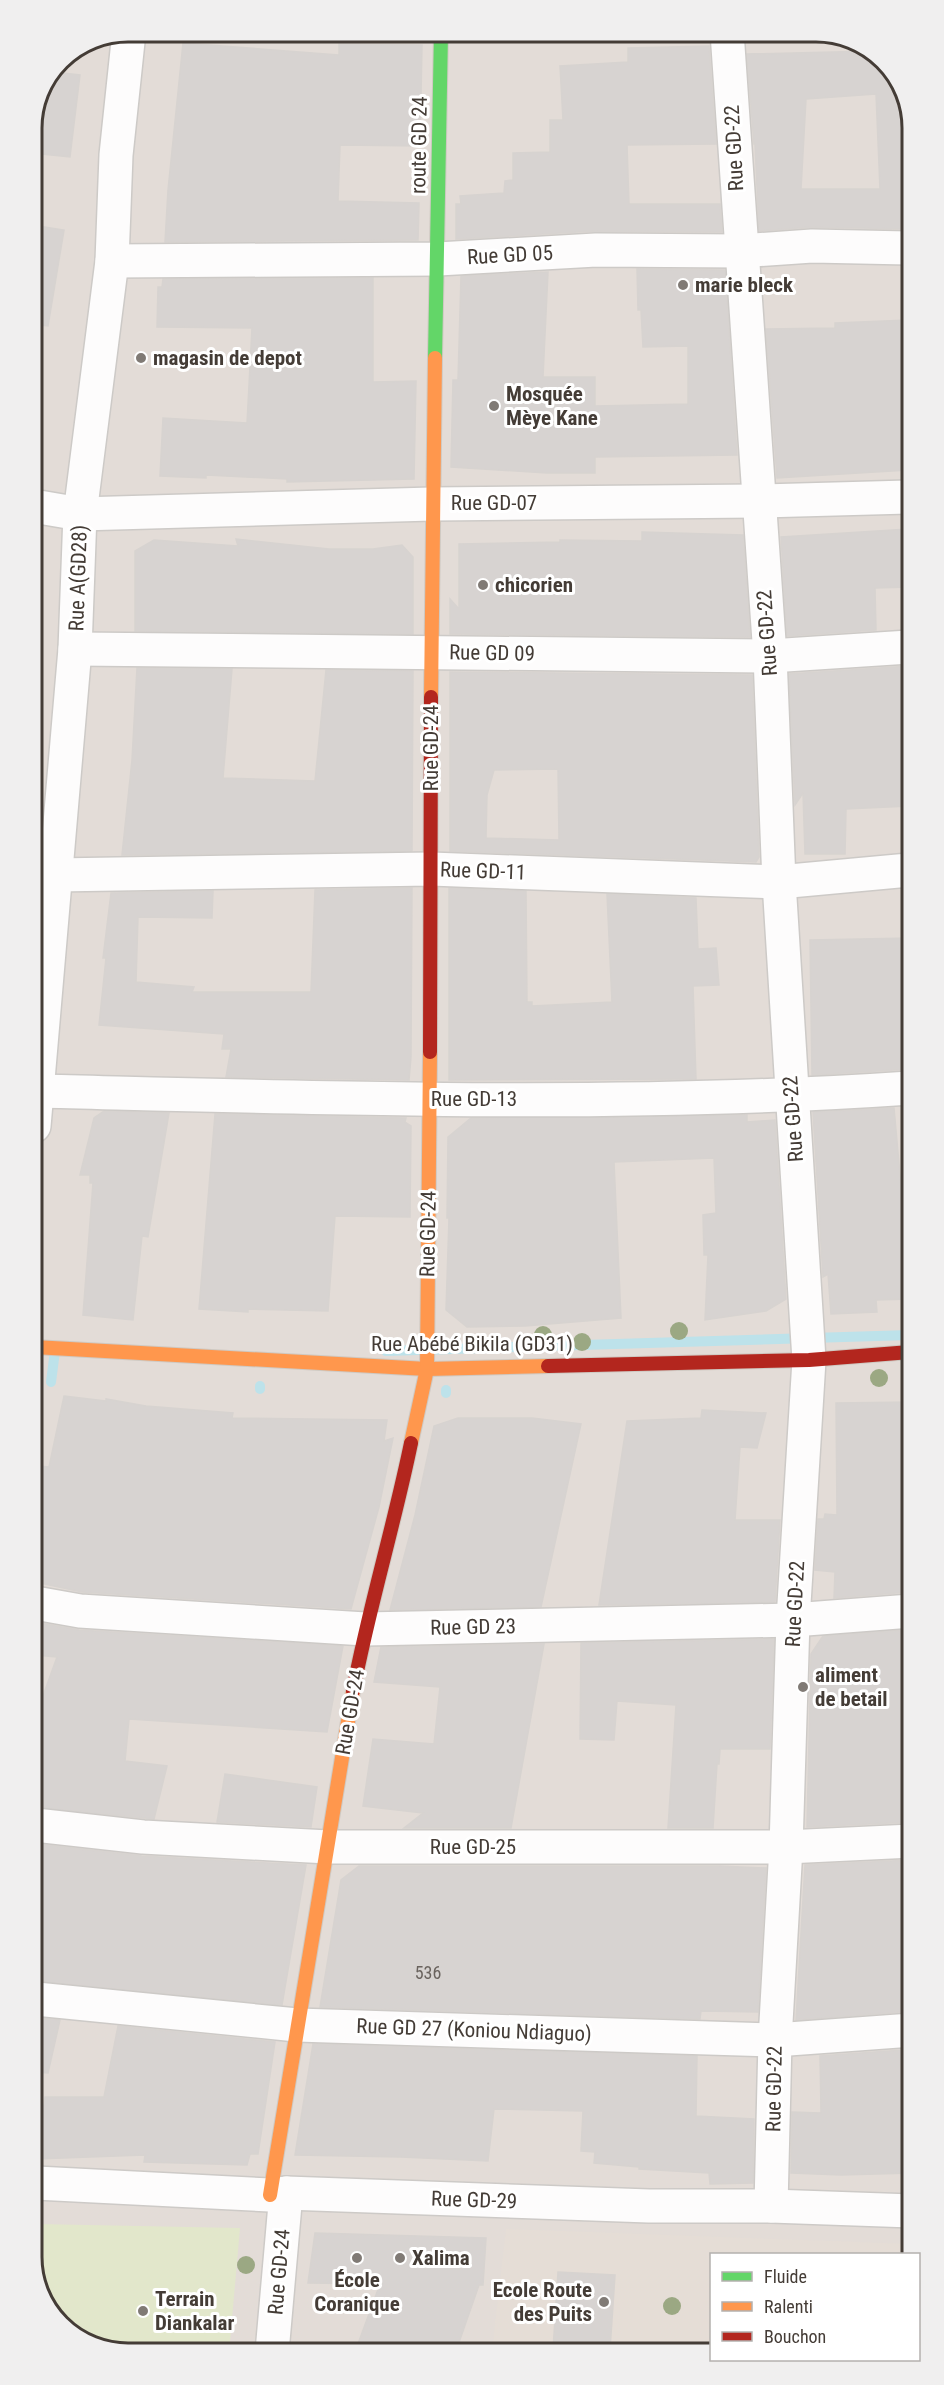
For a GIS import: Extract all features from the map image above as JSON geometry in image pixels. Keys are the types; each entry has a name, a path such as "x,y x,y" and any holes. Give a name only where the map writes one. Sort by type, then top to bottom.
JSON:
{"street":[{"name":"Rue A(GD28)","path":"42,1031 75,649 80,514 112,261 116,155 128,42"},
{"name":"route GD 24","path":"438,259 441,42"},
{"name":"Rue GD-22","path":"728,42 740,251 770,656 779,882 808,1360 793,1620 786,1847 775,2040 771,2206"},
{"name":"Rue GD 05","path":"112,261 438,259 596,250 740,251 812,246 902,248"},
{"name":"Rue GD-24","path":"272,2343 278,2194 297,2025 365,1629 397,1511 427,1369 432,504 438,259"},
{"name":"Rue GD-07","path":"42,508 80,514 432,504 902,497"},
{"name":"Rue GD 09","path":"75,649 770,656 902,647"},
{"name":"Rue GD-11","path":"55,875 431,869 779,882 902,871"},
{"name":"Rue GD-13","path":"42,1091 430,1100 792,1096 902,1089"},
{"name":"Rue Abébé Bikila (GD31)","path":"42,1347 427,1369 808,1360 902,1353"},
{"name":"Rue GD 23","path":"42,1604 80,1611 365,1629 793,1620 902,1612"},
{"name":"Rue GD-25","path":"42,1827 143,1837 328,1847 786,1847 902,1841"},
{"name":"Rue GD 27 (Koniou Ndiaguo)","path":"42,2000 297,2025 775,2040 902,2031"},
{"name":"Rue GD-29","path":"42,2183 278,2194 649,2206 771,2206 902,2211"}],"shaded area":[{"path":"128,42 822,42 849,49 868,60 888,80 897,100 902,128 902,2253 710,2253 710,2343 122,2343 95,2336 67,2318 54,2300 44,2274 42,2257 42,122 51,90 60,76 71,63 95,49"},
{"name":"Ecole Route des Puits","path":"506,2229 902,2244 902,2253 710,2253 710,2343 493,2343"}],"green space":[{"name":"Terrain Diankalar","path":"42,2224 240,2228 230,2343 122,2343 95,2336 67,2318 54,2300 44,2274"}],"building":[{"path":"183,43 339,55 339,44 422,45 420,146 340,145 338,201 419,203 418,240 165,242"},
{"path":"709,46 716,144 627,145 629,204 720,204 722,232 595,231 456,239 456,204 461,204 460,196 504,193 505,181 513,180 513,153 550,152 550,120 563,120 560,66 628,62 628,48"},
{"path":"854,51 859,54 877,67 888,80 897,100 902,128 902,229 812,227 759,231 747,54","holes":["876,94 880,189 801,189 806,99"]},
{"path":"63,73 80,75 70,157 42,154 42,122 45,106 51,90"},
{"path":"42,227 64,230 48,326 42,325"},
{"path":"637,269 725,270 737,455 595,457 595,473 547,473 451,467 453,380 458,380 461,276 548,272 543,377 595,377 595,406 688,404 688,346 643,347 641,310 638,310"},
{"path":"373,278 373,382 416,381 414,479 287,482 287,479 206,475 206,478 160,476 163,418 247,423 252,328 157,327 158,287 162,287 163,279"},
{"path":"902,320 902,470 777,478 766,329 835,328 835,323"},
{"path":"902,529 902,587 875,588 876,630 787,636 781,537"},
{"path":"642,532 743,535 750,637 450,634 450,599 459,609 459,544 560,542 560,540 642,541"},
{"path":"236,539 329,549 373,549 402,545 413,557 413,634 135,631 135,551 154,540 238,546"},
{"path":"902,666 902,806 846,809 845,854 805,854 803,793 795,805 789,674"},
{"path":"137,668 232,669 223,778 315,781 326,670 413,671 412,851 122,855 132,760"},
{"path":"450,672 752,675 759,857 756,862 450,851","holes":["558,769 559,840 486,838 487,795 494,770"]},
{"path":"412,888 409,1080 226,1077 231,1049 222,1049 224,1034 99,1025 106,958 103,958 111,893 213,891 212,918 138,917 136,982 194,987 192,992 311,992 315,890"},
{"path":"449,888 526,891 527,1002 532,1002 532,1006 612,1002 607,894 696,898 698,949 716,948 719,985 693,986 696,1079 449,1080"},
{"path":"902,938 902,1069 812,1075 810,940"},
{"path":"894,1108 902,1197 902,1299 876,1300 877,1312 831,1314 828,1274 823,1277 813,1112"},
{"path":"104,1111 169,1113 148,1237 142,1236 133,1320 83,1315 93,1183 90,1183 90,1175 80,1175 94,1118"},
{"path":"215,1114 406,1118 405,1122 411,1126 410,1217 335,1216 328,1311 248,1309 248,1312 199,1309"},
{"path":"747,1115 747,1122 775,1120 786,1299 766,1311 705,1320 708,1255 704,1255 703,1215 716,1213 714,1158 614,1162 621,1318 525,1326 467,1327 446,1310 449,1218 447,1218 448,1137 471,1118"},
{"path":"64,1396 233,1413 232,1418 387,1420 384,1441 393,1438 379,1507 351,1609 82,1592 42,1583 42,1466 49,1467"},
{"path":"902,1402 902,1592 834,1598 835,1572 815,1570 818,1519 824,1519 825,1514 837,1515 836,1403"},
{"path":"702,1410 766,1413 757,1448 740,1447 735,1520 780,1520 775,1602 599,1605 627,1421 701,1418"},
{"path":"458,1418 532,1418 581,1424 541,1607 390,1610 415,1515 434,1426"},
{"path":"42,1624 79,1630 343,1646 327,1732 129,1719 125,1761 167,1766 154,1819 42,1808 42,1699 57,1657 42,1656"},
{"path":"902,1630 902,1822 807,1827 811,1654 823,1636"},
{"path":"774,1639 770,1749 720,1749 713,1828 668,1828 676,1705 617,1701 614,1740 580,1739 581,1643"},
{"path":"544,1644 511,1828 404,1828 423,1813 363,1806 373,1739 434,1744 440,1687 374,1682 381,1647"},
{"path":"225,1774 317,1787 311,1827 217,1822"},
{"path":"42,1845 142,1856 306,1865 282,2005 42,1982"},
{"path":"902,1860 902,2012 796,2020 805,1865"},
{"path":"359,1866 766,1868 758,2012 701,2011 700,2019 320,2007 341,1880"},
{"path":"42,2018 60,2020 48,2073 42,2072"},
{"path":"118,2026 275,2042 258,2154 250,2154 247,2165 144,2162 145,2155 42,2159 42,2118 45,2097 104,2097"},
{"path":"313,2044 697,2056 696,2116 754,2119 753,2183 710,2184 709,2173 639,2169 639,2167 594,2163 595,2152 581,2151 583,2111 494,2109 488,2161 295,2155"},
{"path":"902,2050 902,2173 841,2175 791,2173 792,2112 821,2113 820,2056"},
{"path":"315,2233 486,2238 483,2285 479,2285 459,2343 358,2343 380,2284 308,2283"},
{"path":"558,2272 615,2275 610,2343 553,2343"}],"waterway":[{"path":"386,1351 902,1335"},
{"path":"51,1382 55,1351"}],"traffic: fast":[{"path":"435,358 441,42"}],"traffic: slow":[{"path":"431,697 435,358"},
{"path":"411,1443 427,1369 430,1052"},
{"path":"42,1347 427,1369 548,1366"},
{"path":"270,2195 353,1691"}],"traffic: jam":[{"path":"430,1052 431,697"},
{"path":"548,1366 809,1360 902,1353"},
{"path":"353,1691 411,1443"}],"place":[{"name":"marie bleck","path":"683,285"},
{"name":"magasin de depot","path":"141,358"},
{"name":"Mosquée Mèye Kane","path":"494,406"},
{"name":"chicorien","path":"483,585"},
{"name":"aliment de betail","path":"803,1687"},
{"name":"École Coranique","path":"357,2258"},
{"name":"Xalima","path":"400,2258"},
{"name":"Ecole Route des Puits","path":"604,2302"},
{"name":"Terrain Diankalar","path":"143,2311"}]}
